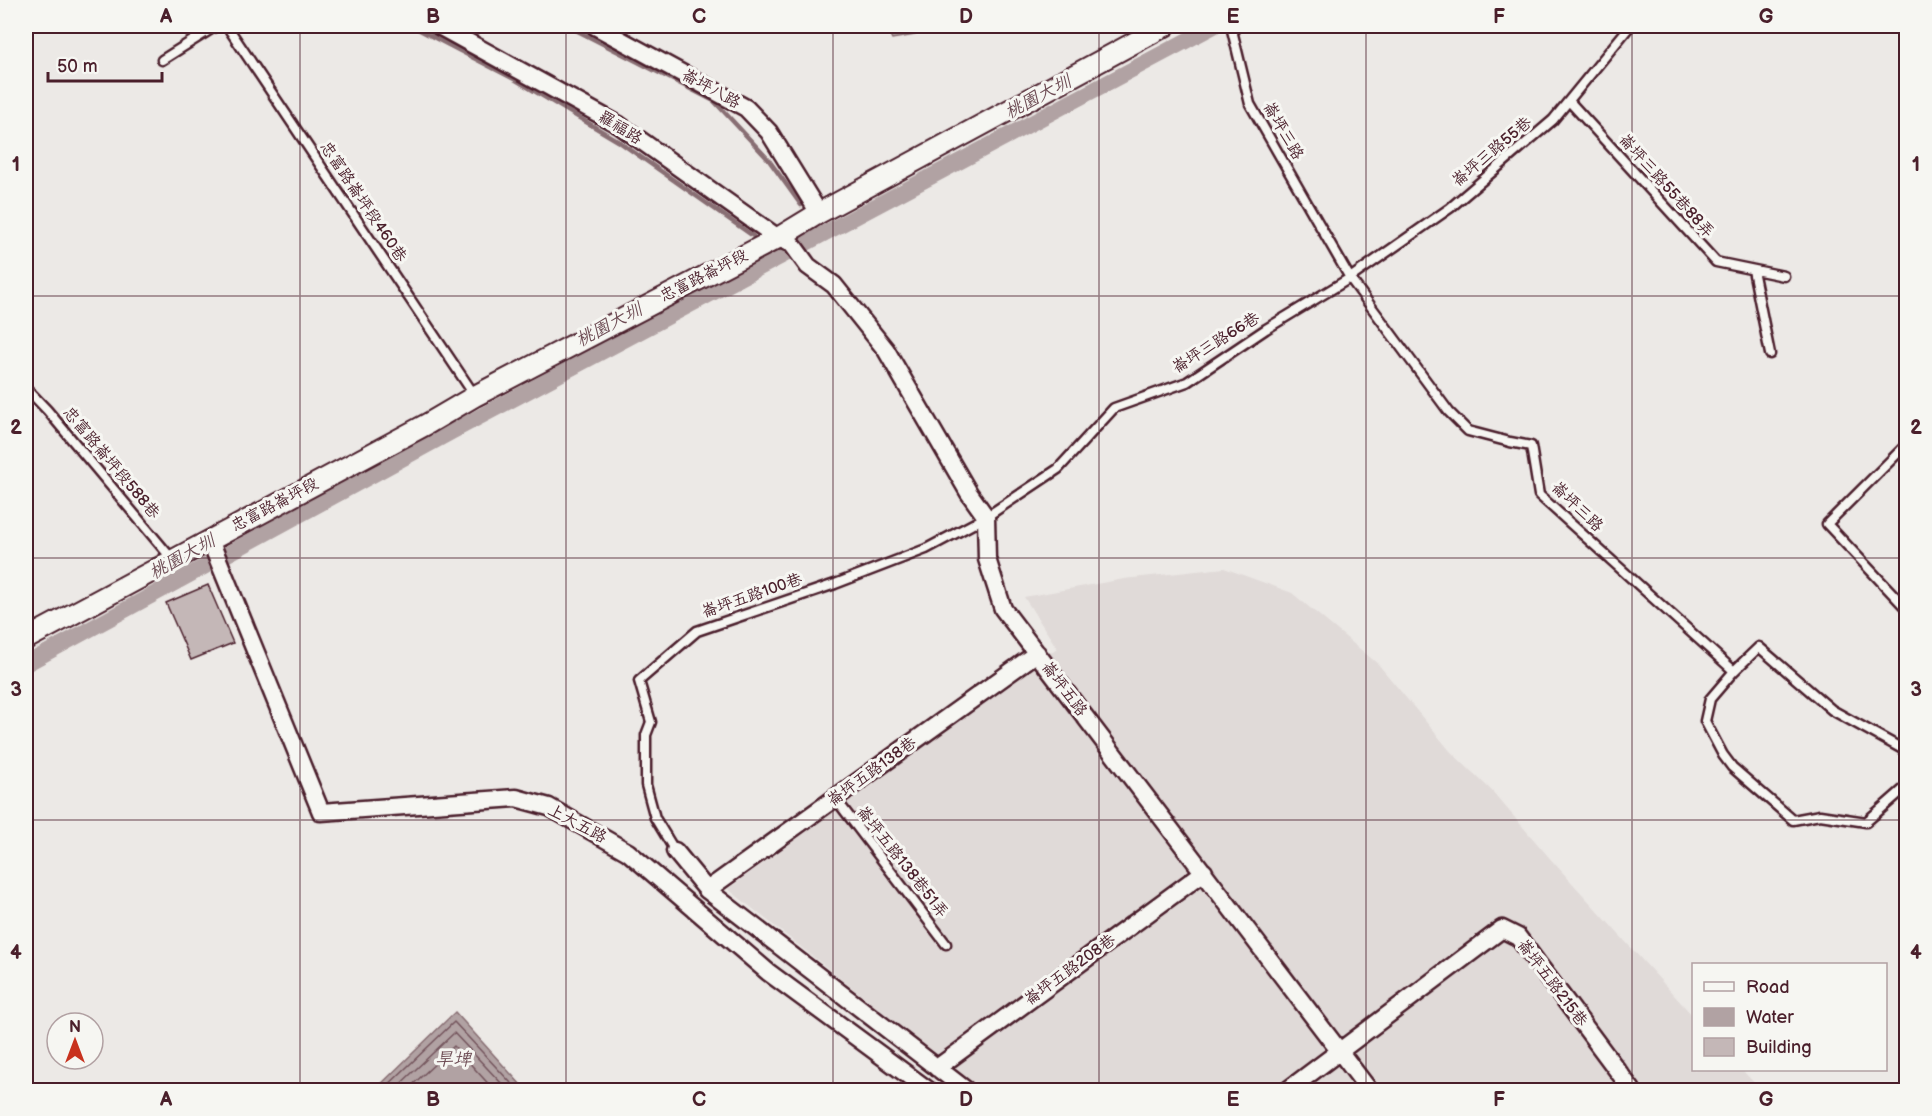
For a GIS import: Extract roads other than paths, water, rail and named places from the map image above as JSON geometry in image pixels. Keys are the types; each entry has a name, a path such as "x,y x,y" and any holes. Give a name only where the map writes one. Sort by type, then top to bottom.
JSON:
{"street":[{"name":"羅福路","path":"439,26 619,125 785,241 808,266 834,285 886,350 986,518"},
{"name":"崙坪八路","path":"595,26 746,108 769,132 819,213"},
{"name":"忠富路崙坪段","path":"26,639 172,559 211,543 475,396 785,241 819,213 1165,26"},
{"name":"崙坪五路","path":"986,518 987,559 1003,609 1369,1090"},
{"name":"上大五路","path":"211,543 321,812 516,798 549,807 628,852 768,972 928,1090"},
{"name":"崙坪五路138巷","path":"707,890 1037,653"},
{"path":"675,851 707,890 966,1090"},
{"name":"崙坪五路208巷","path":"937,1068 1204,872"},
{"name":"崙坪五路215巷","path":"1341,1052 1502,928 1518,937 1632,1090"},
{"path":"1288,1090 1341,1052"}],"lane":[{"path":"162,60 216,26"},
{"name":"忠富路崙坪段460巷","path":"227,26 475,396"},
{"name":"崙坪三路","path":"1231,26 1250,104 1350,278 1449,412 1468,431 1531,446 1539,495 1734,670"},
{"name":"崙坪三路55巷","path":"1350,278 1450,208 1553,120 1630,26"},
{"name":"崙坪三路55巷88弄","path":"1569,101 1716,262 1784,276"},
{"path":"1753,270 1770,354"},
{"name":"崙坪三路66巷","path":"986,518 1058,469 1114,408 1187,382 1266,329 1350,278"},
{"name":"忠富路崙坪段588巷","path":"26,388 172,559"},
{"path":"1906,445 1827,524 1906,608"},
{"name":"崙坪五路100巷","path":"675,851 655,818 646,784 646,735 651,722 639,681 697,631 835,584 926,549 986,518"},
{"path":"1906,751 1832,710 1759,647 1734,670 1710,699 1705,721 1732,767 1793,820 1820,815 1866,822 1906,787"},
{"name":"崙坪五路138巷51弄","path":"835,798 946,944"}],"water":[{"path":"885,26 929,26 915,35 892,39"},
{"name":"旱埤","path":"455,1012 521,1085 514,1090 375,1090"}],"waterway":[{"path":"412,26 516,80 618,141 753,236"},
{"path":"568,26 714,101 768,159 801,205"},
{"name":"桃園大圳","path":"26,664 453,431 1214,26"},
{"name":"桃園大圳","path":"816,230 820,236"},
{"name":"桃園大圳","path":"774,252 782,257"}]}
